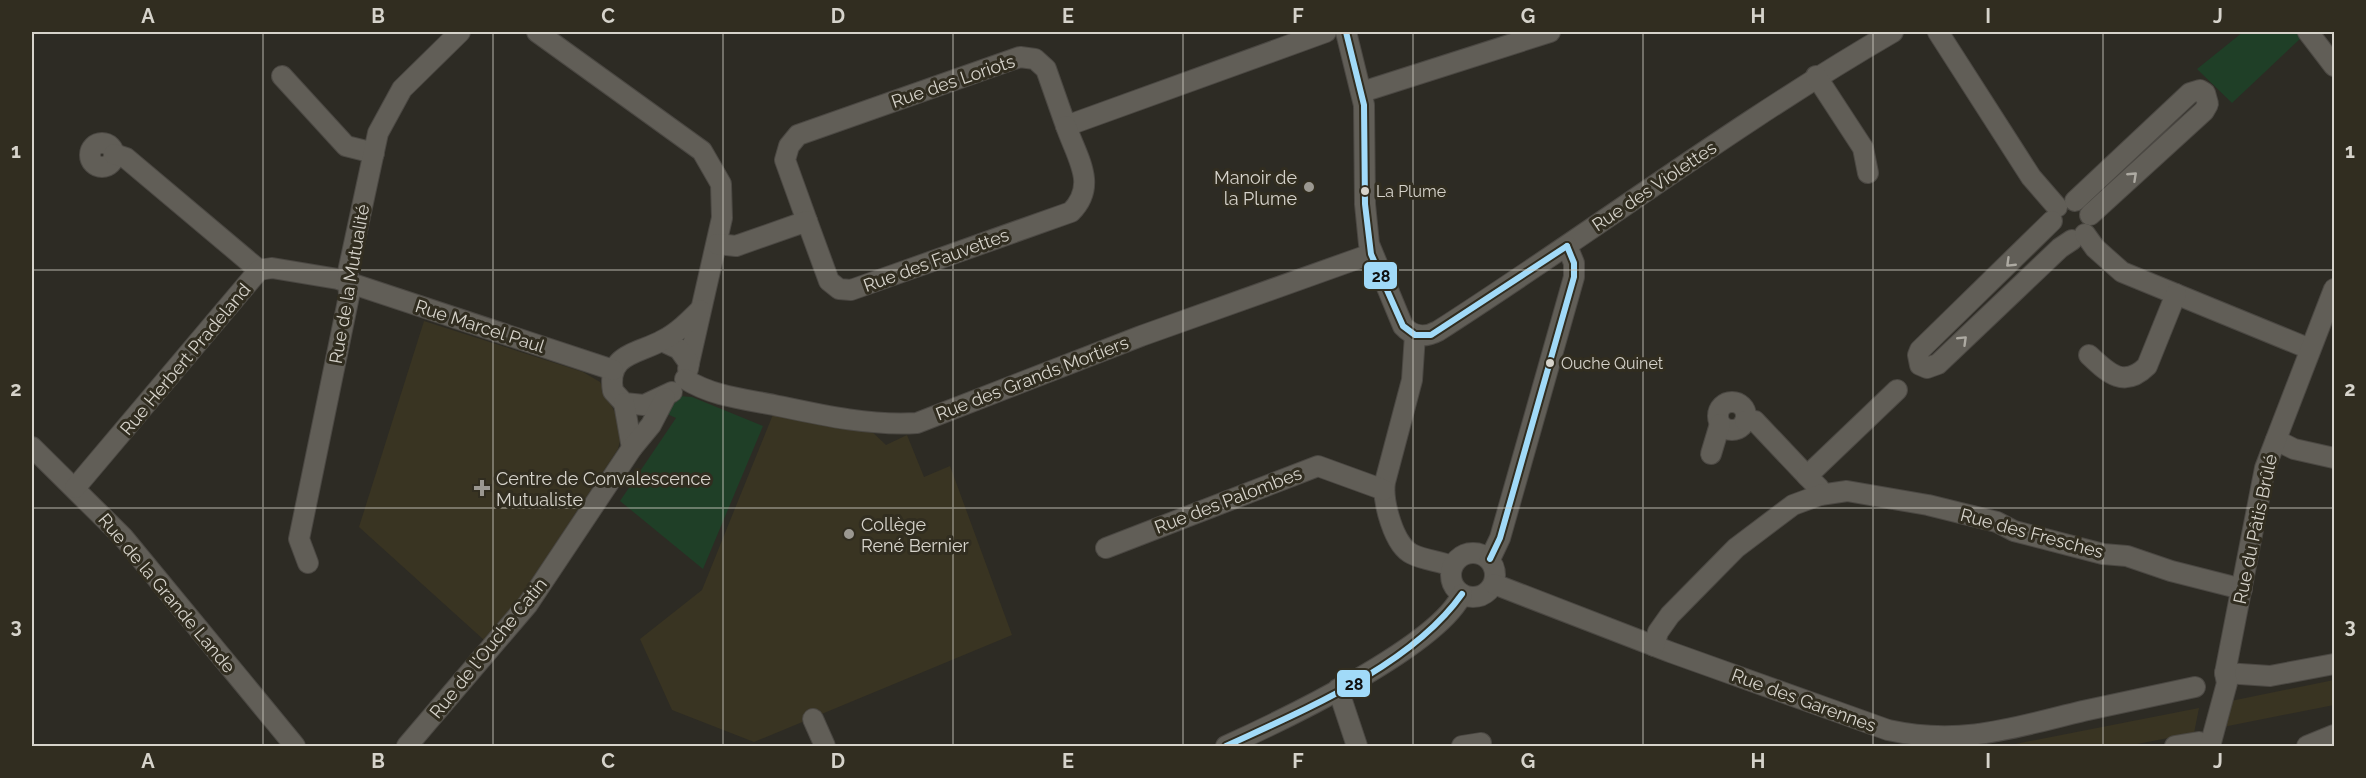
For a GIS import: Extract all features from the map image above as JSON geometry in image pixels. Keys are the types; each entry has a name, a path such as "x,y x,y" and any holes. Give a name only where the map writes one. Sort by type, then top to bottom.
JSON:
{"street":[{"name":"Rue de la Mutualité","path":"308,563 299,539 349,296 348,282 378,133 402,89 460,32"},
{"path":"537,32 702,151 721,184 722,218 687,371 664,398 644,405 624,403"},
{"path":"1066,126 1326,32"},
{"path":"1346,32 1362,92 1366,157 1365,204 1371,254 1403,326 1415,335 1412,380 1384,490 1385,505 1404,549 1413,555 1452,566"},
{"path":"1362,92 1550,32"},
{"name":"Rue des Violettes","path":"1415,335 1425,337 1438,331 1544,263 1816,76 1893,32"},
{"path":"1938,32 2031,177 2061,210 2060,237 2082,230"},
{"path":"2308,32 2334,66"},
{"name":"Rue des Loriots","path":"807,221 785,160 789,146 798,135 1020,57 1035,59 1046,69 1066,126"},
{"path":"282,76 346,146 374,153"},
{"path":"1816,76 1863,148 1868,173"},
{"path":"2200,90 2205,93 2208,104 2204,111 2082,230 2060,248 1938,364 1927,368 1920,365 1918,355 1920,350 2061,210 2190,93 2200,90"},
{"name":"Rue des Fauvettes","path":"807,221 829,281 839,289 851,290 1071,212 1083,200 1086,184 1066,126"},
{"path":"114,154 126,158 259,270"},
{"path":"2061,210 2085,206 2082,230 2095,248 2122,272 2310,349"},
{"path":"717,244 736,246 807,221"},
{"path":"1490,559 1500,538 1574,277 1574,263 1567,246"},
{"name":"Rue des Grands Mortiers","path":"687,371 712,393 815,414 890,425 917,423 1141,336 1371,254"},
{"name":"Rue Herbert Pradeland","path":"75,488 259,270 272,268 348,282"},
{"name":"Rue Marcel Paul","path":"348,282 613,370"},
{"name":"Rue du Pâtis Brûlé","path":"2202,742 2216,683 2224,673 2262,478 2334,289"},
{"path":"2089,356 2107,373 2126,378 2138,375 2147,366 2176,294"},
{"path":"632,448 624,403 613,390 613,370 618,362 627,356 662,341 685,325 701,309"},
{"path":"662,341 679,349 687,371"},
{"path":"1807,476 1897,390"},
{"name":"Rue de l'Ouche Catin","path":"407,747 528,604 632,448 651,425 664,398"},
{"path":"1711,454 1720,423 1730,430 1741,426 1745,421 1755,421 1819,488 1820,495"},
{"path":"2276,440 2294,449 2334,459"},
{"name":"Rue de la Grande Lande","path":"32,447 123,537 295,747"},
{"name":"Rue des Palombes","path":"1106,548 1318,466 1384,490"},
{"name":"Rue des Fresches","path":"1654,646 1658,632 1670,615 1736,548 1793,505 1820,495 1847,491 1928,505 1997,522 2014,531 2103,554 2127,556 2171,571 2242,589"},
{"path":"1469,552 1477,552 1490,559 1496,575 1494,584 1484,594 1477,597 1462,594 1451,579 1452,566 1456,560 1469,552"},
{"name":"Rue des Garennes","path":"1494,584 1629,637 1888,730 1939,738 1991,733 2195,687"},
{"path":"1226,747 1338,689 1433,630 1452,613 1462,594"},
{"name":"Rue des Fresches","path":"1629,637 1633,632 1670,615"},
{"path":"2224,673 2270,676 2334,664"},
{"name":"Rue du Pâtis Brûlé","path":"2202,742 2217,718 2227,683 2224,673"},
{"path":"1338,689 1357,747"},
{"path":"813,719 825,747"},
{"path":"2307,747 2334,735"},
{"path":"2175,747 2202,742"}],"shaded area":[{"name":"Centre de Convalescence Mutualiste","path":"424,321 583,372 600,382 623,429 618,449 516,603 484,640 359,527"},
{"name":"Collège René Bernier","path":"774,412 867,427 886,445 907,435 924,477 950,466 1012,635 754,742 672,710 640,639 702,590"},
{"path":"2334,680 2334,705 2218,728 2226,702"},
{"path":"2199,708 2194,733 2127,746 2005,746"}],"green space":[{"path":"2243,32 2298,32 2302,37 2232,103 2197,69"},
{"path":"679,396 692,397 763,426 703,569 620,501 676,418 663,412"}],"transit line":[{"name":"28","path":"1346,32 1364,105 1365,204 1371,254 1403,326 1415,335 1431,335 1567,246"},
{"name":"28","path":"1490,559 1500,538 1574,277 1574,263 1567,246"},
{"name":"28","path":"1226,746 1354,684 1415,643 1440,620 1462,594"}],"place":[{"name":"Manoir de la Plume","path":"1309,187"},
{"name":"La Plume","path":"1365,191"},
{"name":"Ouche Quinet","path":"1550,363"},
{"name":"Centre de Convalescence Mutualiste","path":"482,488"},
{"name":"Collège René Bernier","path":"849,534"}]}
